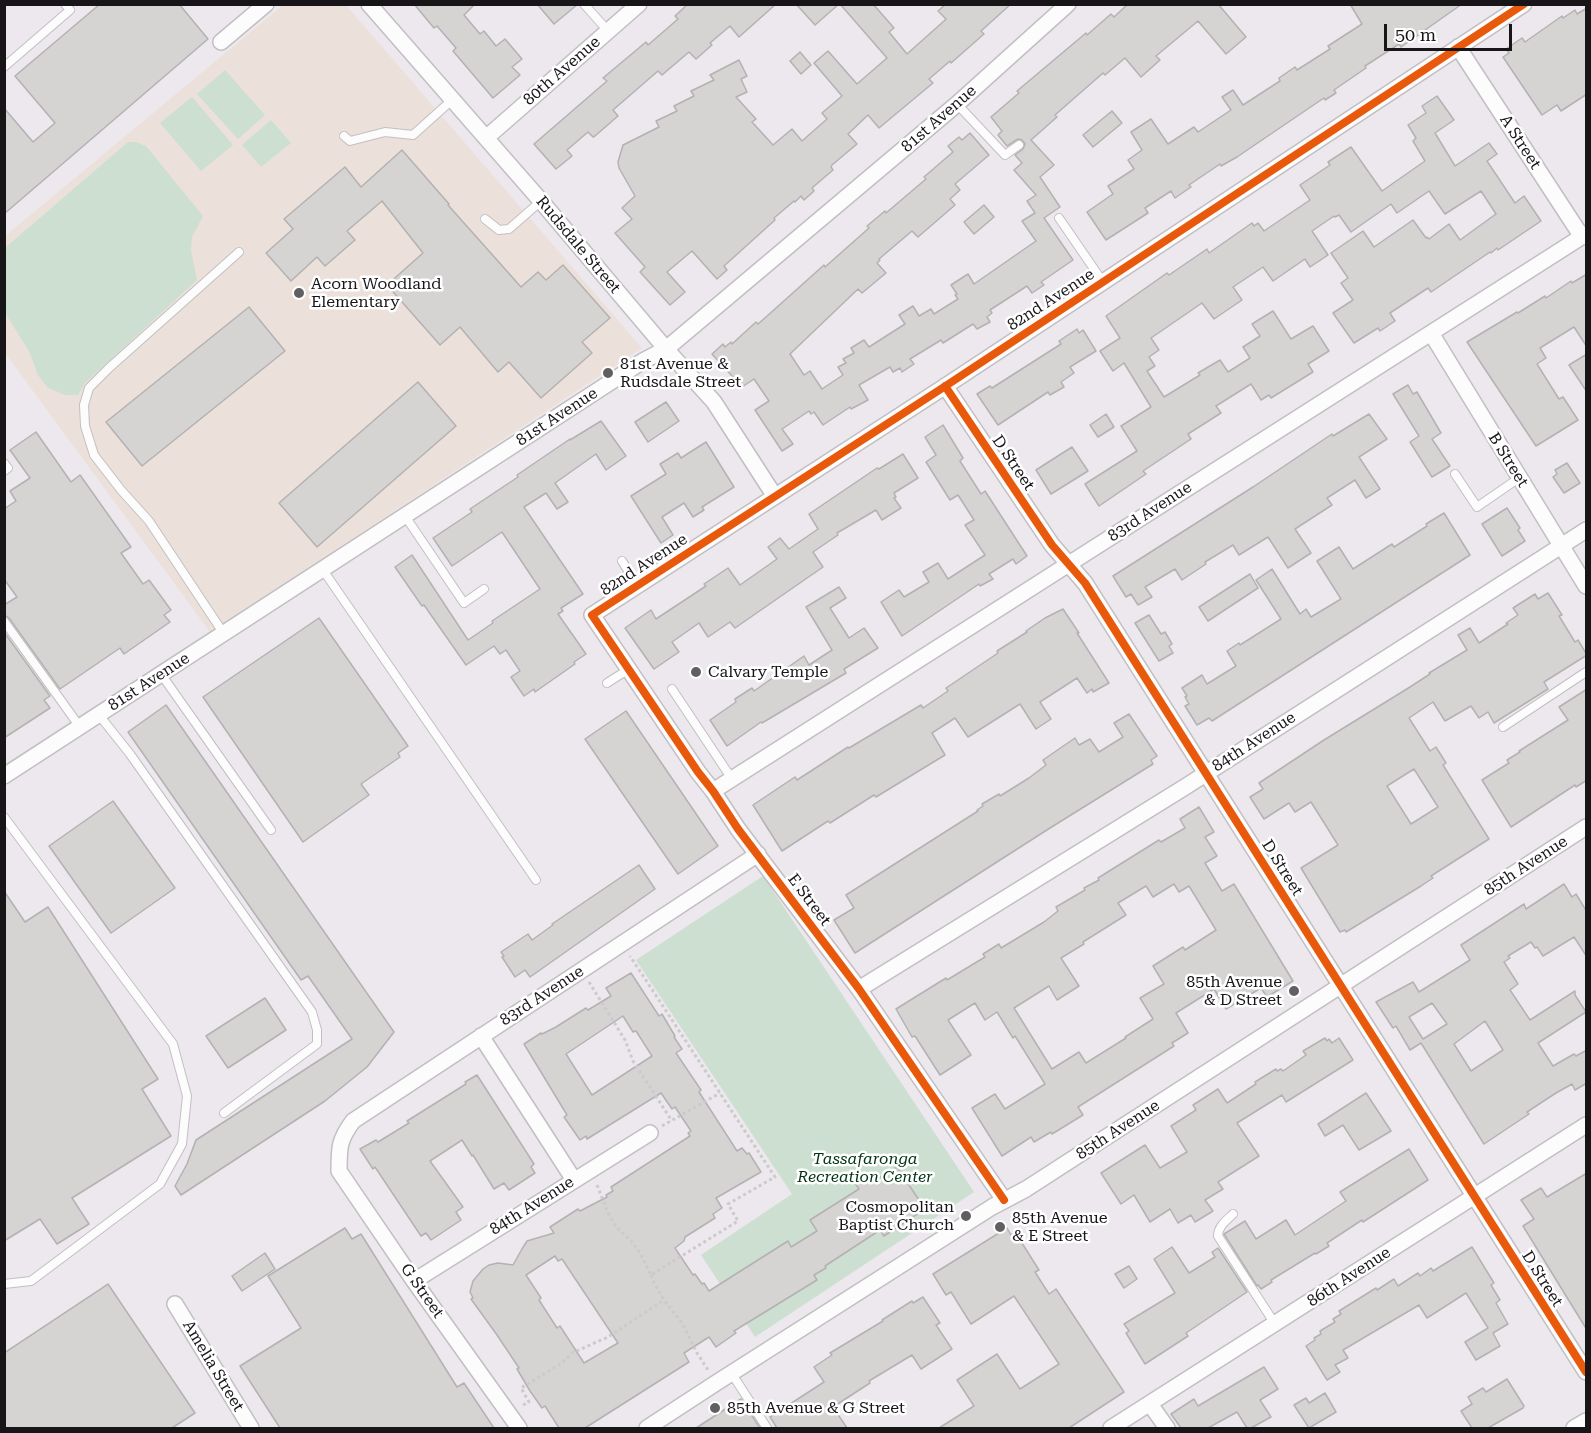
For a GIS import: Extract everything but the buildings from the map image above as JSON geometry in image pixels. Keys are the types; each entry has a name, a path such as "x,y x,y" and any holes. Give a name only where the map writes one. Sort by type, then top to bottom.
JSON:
{"street":[{"path":"221,42 266,4"},
{"name":"Rudsdale Street","path":"369,4 541,201 666,350 714,402 774,495"},
{"name":"80th Avenue","path":"486,138 639,4"},
{"name":"81st Avenue","path":"4,776 643,361 666,350 957,104 1068,4"},
{"name":"82nd Avenue","path":"592,615 945,386 1518,6"},
{"name":"A Street","path":"1458,47 1584,235"},
{"name":"83rd Avenue","path":"713,791 1584,235"},
{"name":"B Street","path":"1431,333 1587,586"},
{"name":"D Street","path":"945,386 1052,545 1085,583 1587,1372"},
{"name":"84th Avenue","path":"859,989 1205,773 1587,530"},
{"name":"E Street","path":"592,615 738,829 859,989 1004,1200"},
{"name":"85th Avenue","path":"647,1428 1004,1200 1026,1189 1587,827"},
{"name":"83rd Avenue","path":"339,1149 344,1134 353,1121 758,854"},
{"path":"482,1036 574,1180"},
{"name":"86th Avenue","path":"1112,1428 1587,1125"},
{"name":"84th Avenue","path":"414,1281 650,1133"},
{"name":"G Street","path":"339,1149 339,1171 519,1428"},
{"name":"Amelia Street","path":"175,1304 251,1428"},
{"path":"1150,1404 1167,1428"},
{"path":"1574,1428 1587,1421"}],"lane":[{"path":"4,67 70,10 65,4"},
{"path":"584,4 608,31"},
{"path":"344,136 350,141 386,132 413,135 452,100"},
{"path":"957,104 1005,155 1018,145"},
{"path":"485,219 499,230 509,229 541,201"},
{"path":"1059,218 1103,282"},
{"path":"224,634 149,521 94,455 85,426 84,405 90,388 109,368 239,252"},
{"path":"4,464 8,468 4,471"},
{"path":"1455,474 1477,507 1520,478"},
{"path":"405,516 464,603 484,589"},
{"path":"622,561 637,585"},
{"path":"322,570 536,880"},
{"path":"4,621 80,727"},
{"path":"607,683 629,669"},
{"path":"1503,727 1587,672"},
{"path":"161,674 271,830"},
{"path":"672,688 732,779"},
{"path":"99,715 130,754 312,1012 317,1030 316,1044 224,1113"},
{"path":"4,817 173,1044 187,1096 182,1144 160,1184 31,1281 4,1284"},
{"path":"1233,1214 1222,1224 1218,1236 1275,1324"},
{"path":"732,1374 767,1428"}],"path":[{"path":"622,943 775,1177 728,1204 738,1221 651,1275"},
{"path":"582,970 625,1040 633,1061 672,1121"},
{"path":"650,1133 720,1093"},
{"path":"590,1170 616,1227 633,1243 641,1255 655,1285 682,1323 716,1383"},
{"path":"509,1415 529,1402 521,1388 562,1363 572,1353 608,1337 664,1300"}],"shaded area":[{"name":"Acorn Woodland Elementary","path":"283,5 346,5 642,348 210,632 5,353 4,237"}],"green space":[{"path":"225,70 265,115 238,139 197,94"},
{"path":"192,97 233,145 201,171 160,123"},
{"path":"271,120 291,143 261,167 242,145"},
{"path":"128,142 146,146 203,216 192,237 191,251 197,280 85,383 78,395 65,395 48,388 38,375 29,351 5,313 5,248"},
{"name":"Tassafaronga Recreation Center","path":"763,876 974,1192 755,1337 701,1255 792,1194 636,960"}],"cycle path":[{"path":"1004,1200 859,989 738,829 592,615 944,387 1524,4"},
{"path":"945,386 1052,545 1085,583 1586,1372"}],"place":[{"name":"Acorn Woodland Elementary","path":"299,293"},
{"name":"81st Avenue & Rudsdale Street","path":"608,373"},
{"name":"Calvary Temple","path":"696,672"},
{"name":"85th Avenue & D Street","path":"1294,991"},
{"name":"Cosmopolitan Baptist Church","path":"966,1216"},
{"name":"85th Avenue & E Street","path":"1000,1227"},
{"name":"85th Avenue & G Street","path":"715,1408"}]}
